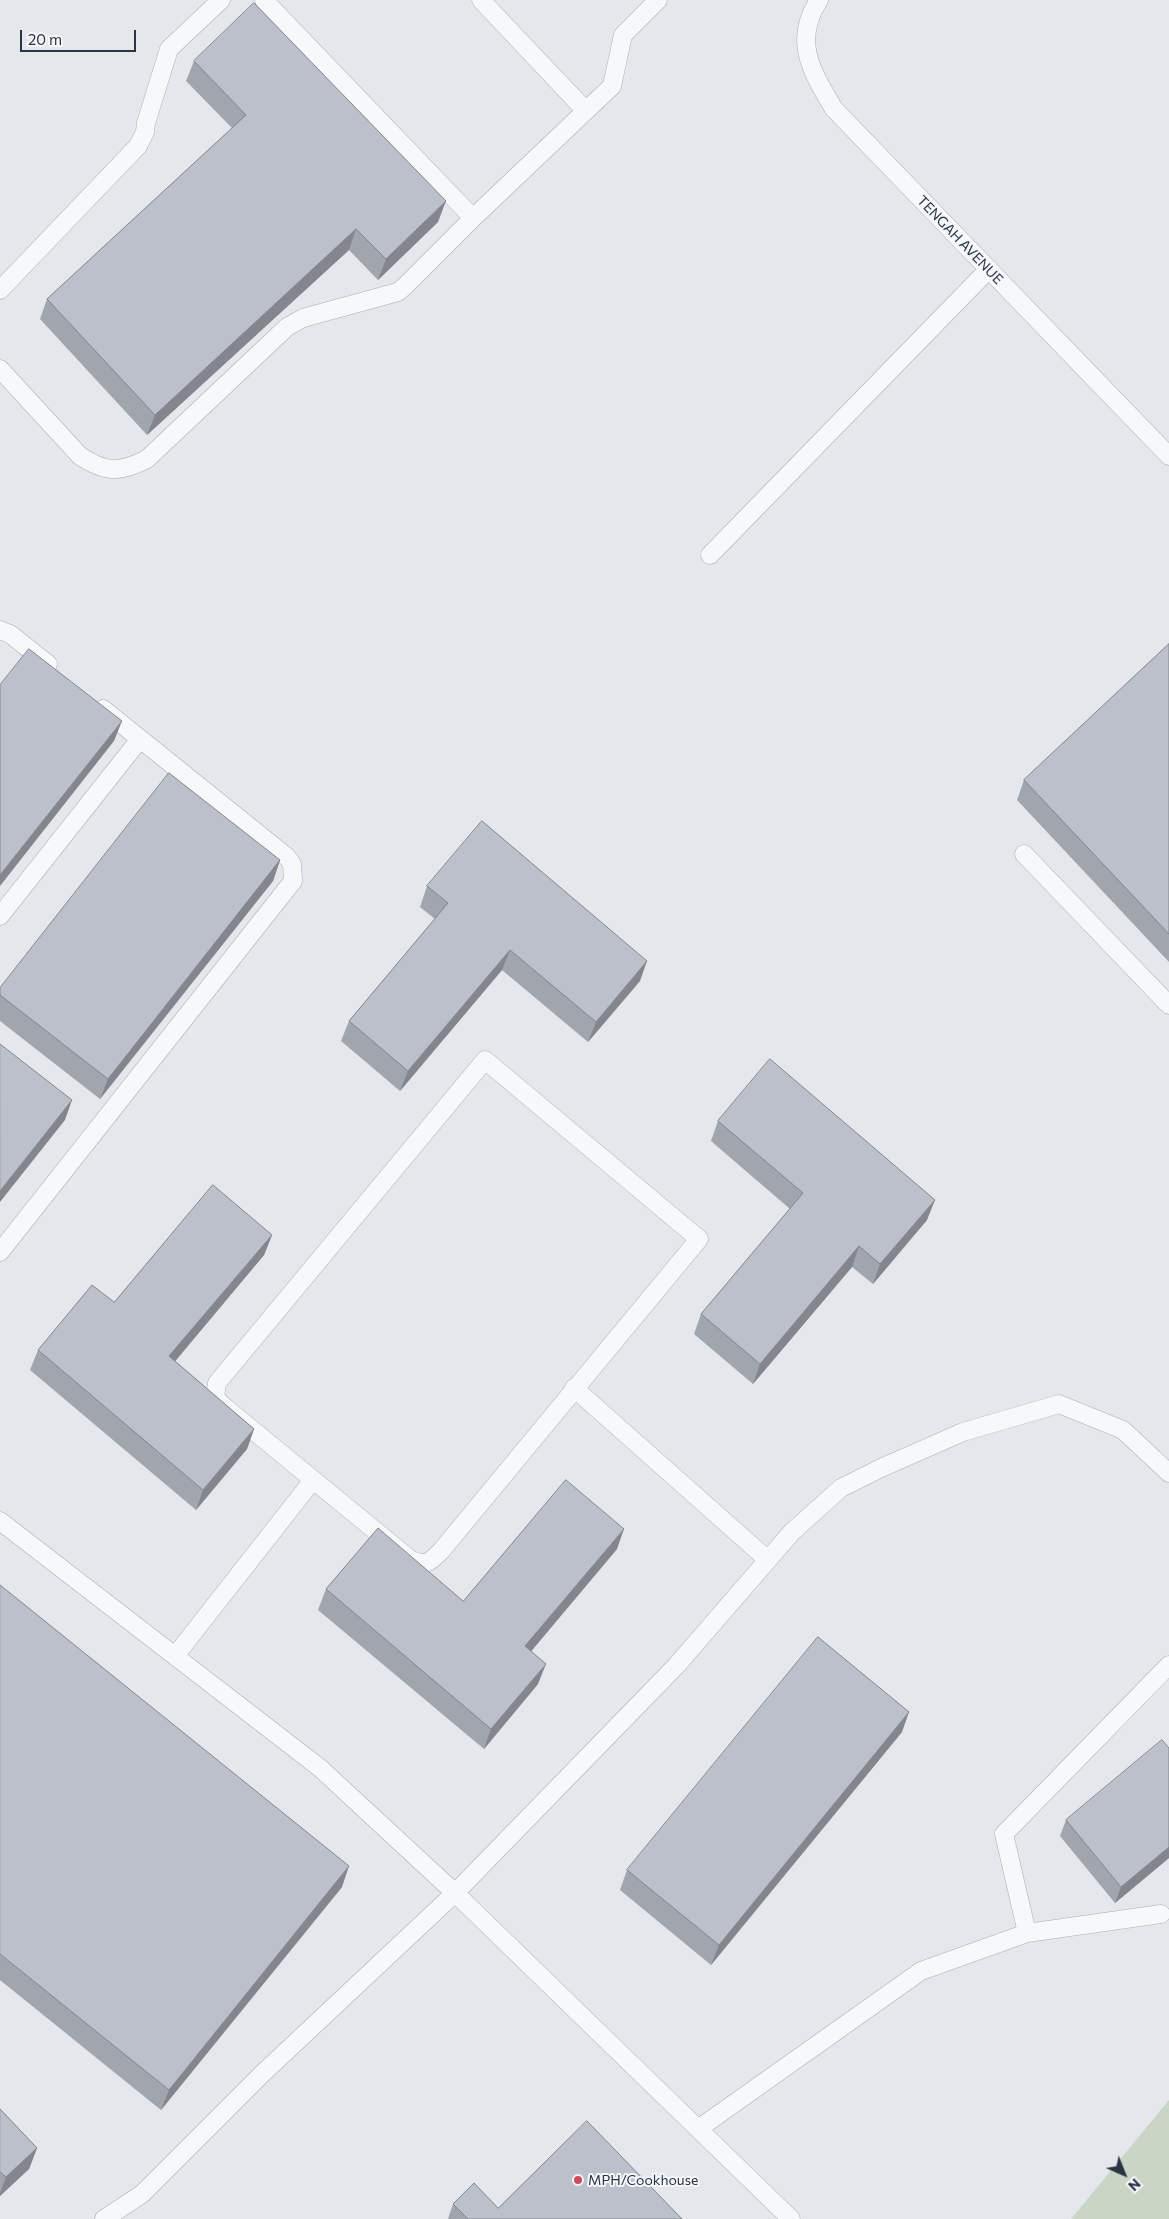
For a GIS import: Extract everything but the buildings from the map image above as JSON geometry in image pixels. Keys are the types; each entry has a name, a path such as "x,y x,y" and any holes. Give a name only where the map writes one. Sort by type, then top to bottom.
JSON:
{"lane":[{"path":"0,290 138,146 145,132 146,122 169,49 220,0"},
{"path":"264,0 473,218"},
{"path":"482,0 585,110"},
{"name":"TENGAH AVENUE","path":"819,0 804,36 811,72 834,109 1169,456"},
{"path":"0,369 80,456 94,465 114,471 133,467 147,459 287,327 303,318 398,292 612,86 623,35 647,4"},
{"path":"710,555 989,269"},
{"path":"0,630 10,634 64,677"},
{"path":"0,1252 293,881 292,864 287,857 86,695"},
{"path":"0,916 140,739"},
{"path":"1024,854 1169,1004"},
{"path":"485,1060 699,1239 574,1388 441,1550 428,1563 420,1564 411,1560 215,1398 217,1383 485,1060"},
{"path":"574,1388 768,1560"},
{"path":"104,2219 142,2194 262,2074 455,1893 676,1666 792,1532 842,1488 881,1468 963,1432 1059,1404 1123,1430 1169,1473"},
{"path":"175,1656 313,1480"},
{"path":"0,1521 320,1768 455,1893 791,2219"},
{"path":"1027,1933 1004,1834 1169,1665"},
{"path":"698,2129 922,1971 1027,1933 1161,1914"}],"green space":[{"path":"1169,2100 1169,2219 1071,2219"}],"place":[{"name":"MPH/Cookhouse","path":"578,2180"}]}
